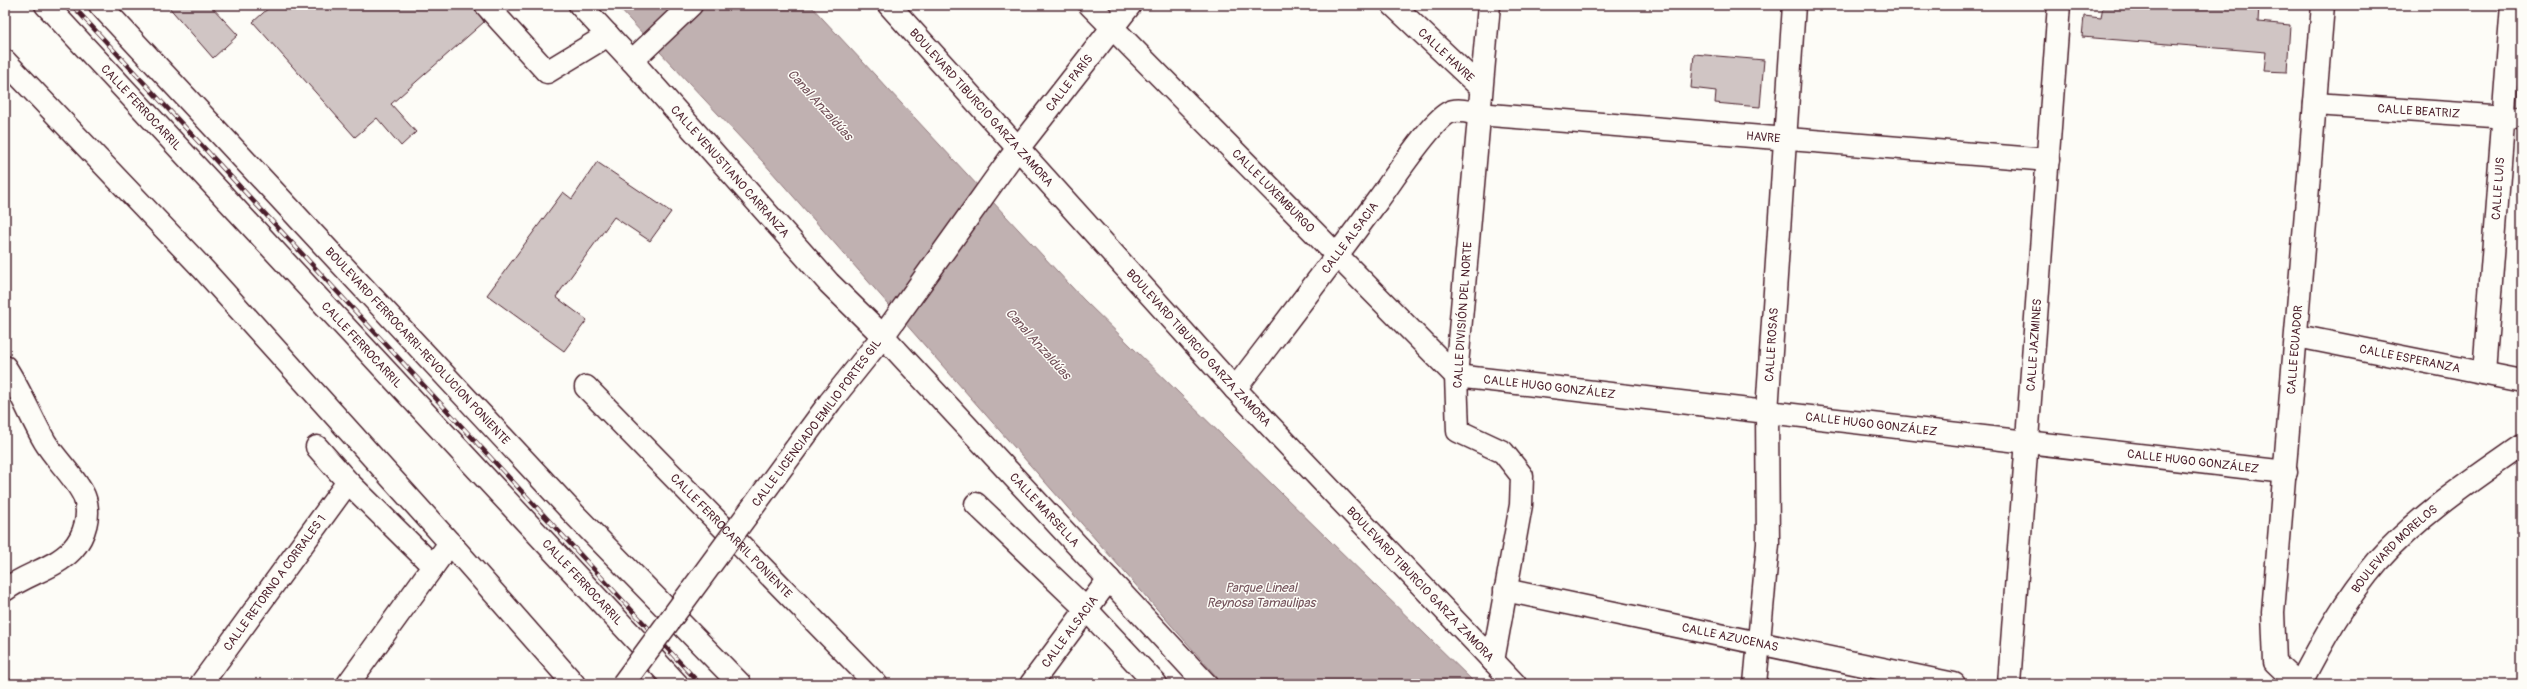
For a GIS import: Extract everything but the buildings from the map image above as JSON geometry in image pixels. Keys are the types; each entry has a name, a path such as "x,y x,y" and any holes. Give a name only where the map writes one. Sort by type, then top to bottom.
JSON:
{"street":[{"name":"CALLE FERROCARRIL","path":"46,5 677,684"},
{"name":"BOULEVARD FERROCARRI-REVOLUCION PONIENTE","path":"100,5 576,516 740,684"},
{"path":"486,5 547,72 608,34"},
{"name":"CALLE VENUSTIANO CARRANZA","path":"580,5 608,34 638,55 829,283 883,336"},
{"path":"638,55 691,5"},
{"name":"BOULEVARD TIBURCIO GARZA ZAMORA","path":"889,5 1014,154 1515,684"},
{"name":"CALLE LUXEMBURGO","path":"1090,5 1456,376"},
{"name":"CALLE PARÍS","path":"1014,154 1114,28 1130,5"},
{"name":"CALLE HAVRE","path":"1393,5 1481,88"},
{"name":"CALLE DIVISIÓN DEL NORTE","path":"1489,5 1478,114 1456,376 1458,431 1503,452 1522,476 1521,505 1493,661"},
{"name":"CALLE ROSAS","path":"1755,684 1768,544 1768,412 1794,5"},
{"name":"CALLE JAZMINES","path":"2009,684 2059,5"},
{"name":"CALLE ECUADOR","path":"2299,684 2275,662 2273,612 2286,472 2324,5"},
{"name":"CALLE LUIS","path":"2484,373 2513,118 2512,5"},
{"path":"5,61 203,269 450,543 574,684"},
{"name":"CALLE BEATRIZ","path":"2316,104 2513,118"},
{"name":"CALLE ALSACIA","path":"1235,389 1338,255 1434,126 1449,112 1461,111 1478,114"},
{"name":"HAVRE","path":"1478,114 2048,160"},
{"name":"CALLE LICENCIADO EMILIO PORTES GIL","path":"623,684 830,402 883,336 1014,154"},
{"name":"CALLE MARSELLA","path":"883,336 1206,684"},
{"name":"CALLE ESPERANZA","path":"2297,336 2522,381"},
{"path":"5,367 45,442 84,496 87,516 83,535 72,550 53,565 31,574 5,590"},
{"name":"CALLE HUGO GONZÁLEZ","path":"1456,376 2286,472"},
{"name":"CALLE FERROCARRIL PONIENTE","path":"586,388 876,684"},
{"name":"BOULEVARD MORELOS","path":"2299,684 2351,596 2379,561 2439,505 2522,445"},
{"path":"317,447 348,482 433,566"},
{"name":"CALLE RETORNO A CORRALES 1","path":"201,684 348,482"},
{"path":"976,504 1086,609 1156,684"},
{"path":"348,684 450,543"},
{"name":"CALLE ALSACIA","path":"1031,684 1109,578"},
{"name":"CALLE AZUCENAS","path":"1505,590 1954,684"}],"water":[{"name":"Parque Lineal Reynosa Tamaulipas","path":"616,5 810,5 1083,299 1476,684 1223,684 763,162"}],"railway":[{"path":"72,5 700,684"}],"water label":[{"name":"Canal Anzaldúas","path":"820,105"},
{"name":"Canal Anzaldúas","path":"1038,344"}]}
